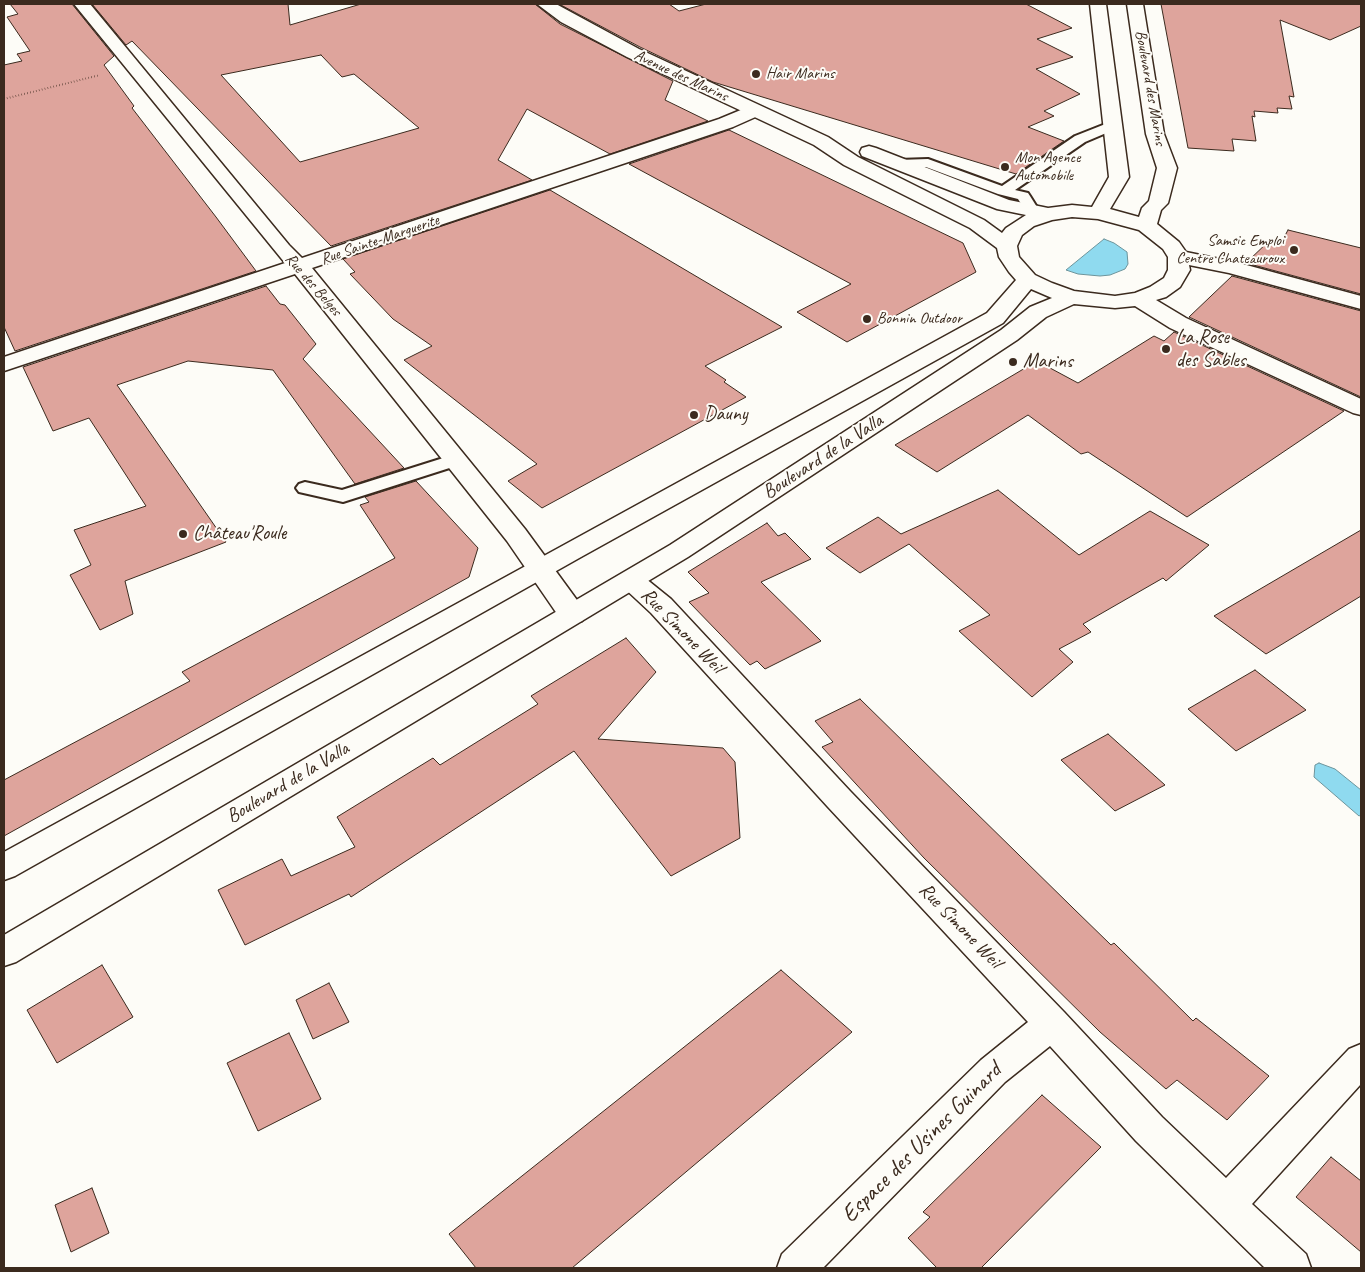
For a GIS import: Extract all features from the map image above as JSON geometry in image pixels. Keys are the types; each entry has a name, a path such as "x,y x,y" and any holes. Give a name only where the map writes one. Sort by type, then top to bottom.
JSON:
{"main road":[{"name":"Rue des Belges","path":"82,4 282,249 300,267 516,535 540,569"},
{"name":"Avenue des Marins","path":"545,4 633,54 822,141 865,151 1004,205 1040,213"},
{"name":"Boulevard des Marins","path":"1098,4 1119,177 1098,213"},
{"name":"Boulevard des Marins","path":"1135,4 1155,134 1167,168 1158,203 1152,208 1146,226"},
{"name":"Rue Sainte-Marguerite","path":"4,364 300,267 726,123 754,111"},
{"name":"Avenue des Marins","path":"822,141 851,161 977,224 1007,246"},
{"path":"1040,213 1098,213 1123,218 1146,226 1172,246 1178,257 1179,270 1172,282 1158,292 1139,299 1114,302 1071,297 1044,288 1028,279 1016,268 1009,257 1007,246 1013,232 1040,213"},
{"path":"1178,257 1232,267 1361,303"},
{"name":"Boulevard de la Valla","path":"4,867 995,318 1028,279"},
{"name":"Boulevard de la Valla","path":"4,952 679,551 993,346 1038,312 1071,297"},
{"path":"1139,299 1178,323 1361,408"},
{"path":"540,569 572,614"},
{"name":"Rue Simone Weil","path":"631,580 661,606 839,799 1052,1023 1149,1129 1292,1268"},
{"name":"Espace des Usines Guinard","path":"796,1268 993,1071 1052,1023"},
{"path":"1226,1205 1361,1060"}],"lane":[{"path":"1003,191 1080,139 1113,125"},
{"path":"898,164 928,163 1003,191 1023,196 1040,213"},
{"path":"305,488 343,496 456,460"}],"path":[{"path":"4,99 133,67"}],"water":[{"path":"1104,239 1127,252 1128,264 1125,269 1110,275 1100,276 1078,274 1066,270"},
{"path":"1319,763 1335,769 1361,790 1361,815 1359,816 1314,777 1315,765"}],"building":[{"path":"10,4 72,4 114,56 104,65 134,106 132,108 256,271 15,351 4,327 4,65 22,61 17,54 30,51 7,17 18,14"},
{"path":"92,4 288,4 290,25 361,4 535,4 560,24 673,81 665,100 708,121 610,154 527,109 498,160 532,180 331,246 132,41 126,45","holes":["321,55 342,77 354,74 419,128 300,162 221,75"]},
{"path":"559,4 669,4 679,11 706,4 1026,4 1072,28 1037,39 1073,57 1036,69 1080,94 1044,111 1054,116 1028,127 1064,141 1016,174 713,82 640,47"},
{"path":"1161,4 1361,4 1361,26 1330,40 1280,20 1294,97 1289,96 1292,109 1277,108 1278,113 1254,111 1255,117 1252,116 1256,141 1232,139 1234,151 1188,148"},
{"path":"729,130 963,243 976,272 847,342 797,312 851,284 629,164"},
{"path":"550,190 782,327 705,366 746,397 542,508 508,481 537,464 404,360 432,346 393,319 350,274 355,272 343,259"},
{"path":"1288,230 1361,248 1361,294 1246,263 1271,239 1280,245"},
{"path":"1232,276 1361,311 1361,397 1189,317"},
{"path":"266,286 280,304 285,305 316,344 303,359 404,468 355,484 273,370 188,361 117,385 226,542 125,581 133,614 100,630 70,575 91,565 74,530 146,506 89,418 53,431 23,367"},
{"path":"1174,332 1344,411 1187,517 1088,452 1081,454 1028,415 937,472 895,445 1037,361 1078,383 1154,336 1164,341"},
{"path":"416,481 478,548 469,577 4,836 4,780 190,681 182,672 395,558 360,505 369,502 365,497"},
{"path":"998,490 1079,555 1150,511 1209,545 1166,581 1163,578 1083,624 1091,632 1059,649 1073,662 1032,697 959,631 990,615 909,544 860,573 826,548 878,517 901,534"},
{"path":"767,523 778,536 785,533 811,559 761,582 821,641 765,669 757,661 750,665 689,602 709,593 688,572"},
{"path":"1361,530 1361,596 1266,654 1214,616"},
{"path":"626,638 656,672 598,739 723,748 735,762 740,838 671,876 574,751 351,897 349,894 245,945 218,890 282,859 291,876 355,847 337,817 433,758 440,765 538,704 531,696"},
{"path":"1255,670 1306,710 1236,751 1188,709"},
{"path":"860,699 1111,945 1114,943 1193,1021 1196,1018 1269,1076 1227,1120 1177,1080 1166,1089 1100,1032 924,858 822,747 833,742 815,721"},
{"path":"1108,734 1165,785 1115,811 1061,760"},
{"path":"102,965 133,1017 57,1063 27,1010"},
{"path":"781,970 852,1032 572,1268 476,1268 449,1234"},
{"path":"329,983 349,1022 313,1039 296,1000"},
{"path":"289,1033 321,1099 258,1131 227,1063"},
{"path":"1042,1095 1101,1147 981,1268 937,1268 908,1238 930,1217 923,1212"},
{"path":"1331,1157 1361,1181 1361,1252 1296,1197"},
{"path":"92,1188 109,1233 71,1252 55,1205"}],"place":[{"name":"Hair Marins","path":"756,74"},
{"name":"Mon Agence Automobile","path":"1005,167"},
{"name":"Samsic Emploi Centre Chateauroux","path":"1294,250"},
{"name":"Bonnin Outdoor","path":"867,319"},
{"name":"La Rose des Sables","path":"1166,349"},
{"name":"Marins","path":"1013,362"},
{"name":"Dauny","path":"694,415"},
{"name":"Château'Roule","path":"183,534"}]}
